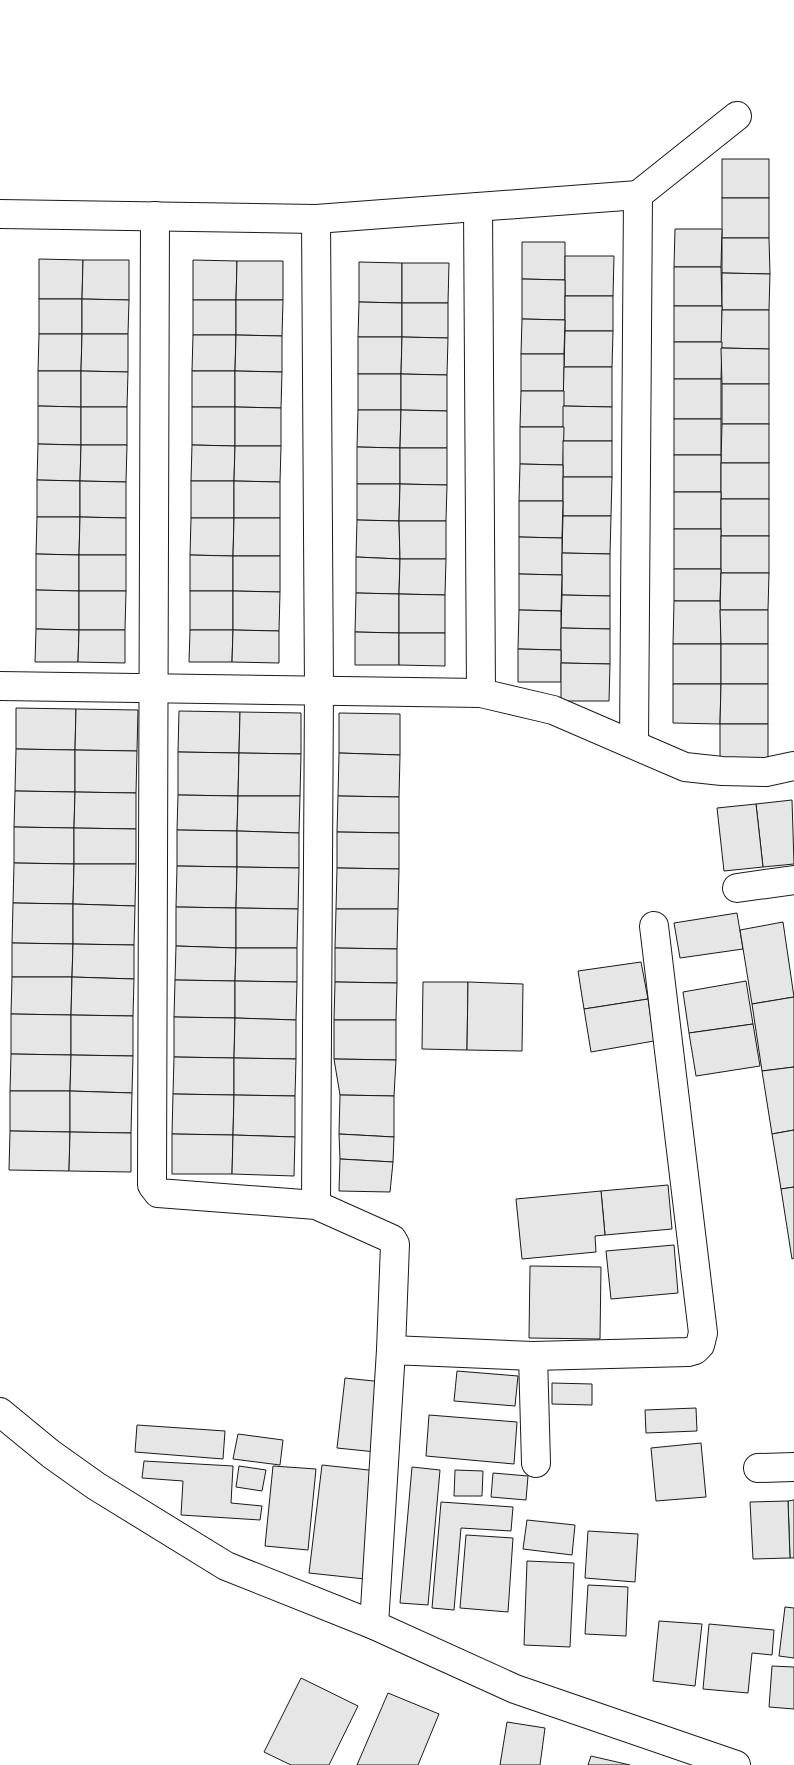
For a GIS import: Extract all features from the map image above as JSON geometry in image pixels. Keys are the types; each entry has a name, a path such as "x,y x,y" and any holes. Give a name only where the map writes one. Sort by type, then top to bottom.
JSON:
{"street":[{"path":"0,214 316,219 638,195 737,116"},
{"path":"634,744 638,195"},
{"path":"478,207 481,693"},
{"path":"155,216 152,1185 158,1194 316,1205 394,1242 391,1350 374,1625"},
{"path":"316,219 319,690 316,1205"},
{"path":"0,686 481,693 553,710 685,767 722,771 766,772 794,766"},
{"path":"737,888 794,880"},
{"path":"391,1350 533,1356 688,1352 696,1350 702,1340 703,1333 654,926"},
{"path":"533,1356 536,1463"},
{"path":"0,1412 51,1454 96,1486 226,1566 374,1625 515,1689 678,1755 736,1765"},
{"path":"758,1468 794,1467"}],"building":[{"path":"722,159 769,159 769,198 722,198"},
{"path":"722,198 769,198 769,238 722,238"},
{"path":"675,229 722,229 721,267 674,267"},
{"path":"722,238 769,238 770,274 722,273"},
{"path":"522,242 565,242 565,280 522,279"},
{"path":"565,256 614,256 613,296 565,296"},
{"path":"39,259 83,260 82,299 39,299"},
{"path":"83,260 129,260 129,300 82,299"},
{"path":"193,260 237,261 236,300 193,300"},
{"path":"237,261 283,261 283,300 236,300"},
{"path":"359,262 402,263 402,303 359,302"},
{"path":"402,263 449,263 448,303 402,303"},
{"path":"674,267 721,267 722,306 674,306"},
{"path":"722,273 770,274 769,310 722,310"},
{"path":"522,279 565,280 565,320 522,319"},
{"path":"565,296 613,296 613,331 565,331"},
{"path":"39,299 82,299 82,334 39,334"},
{"path":"82,299 129,300 128,334 82,334"},
{"path":"193,300 236,300 236,335 193,335"},
{"path":"236,300 283,300 282,336 236,335"},
{"path":"359,302 402,303 402,337 358,337"},
{"path":"402,303 448,303 448,338 402,337"},
{"path":"674,306 722,306 722,342 674,342"},
{"path":"722,310 769,310 769,349 721,348"},
{"path":"522,319 565,320 564,354 521,354"},
{"path":"565,331 613,331 612,367 564,367"},
{"path":"39,334 82,334 81,371 38,371"},
{"path":"82,334 128,334 128,372 81,371"},
{"path":"193,335 236,335 235,371 192,371"},
{"path":"236,335 282,336 282,372 235,371"},
{"path":"358,337 402,337 401,374 358,374"},
{"path":"402,337 448,338 447,375 401,374"},
{"path":"674,342 722,342 721,379 674,379"},
{"path":"721,348 769,349 769,384 722,384"},
{"path":"521,354 564,354 564,391 521,391"},
{"path":"564,367 612,367 612,407 563,406"},
{"path":"38,371 81,371 81,407 38,406"},
{"path":"81,371 128,372 127,407 81,407"},
{"path":"192,371 235,371 235,407 192,407"},
{"path":"235,371 282,372 281,408 235,407"},
{"path":"358,374 401,374 401,410 358,410"},
{"path":"401,374 447,375 447,411 401,410"},
{"path":"674,379 721,379 721,419 674,419"},
{"path":"722,384 769,384 769,424 722,424"},
{"path":"521,391 564,391 564,427 520,427"},
{"path":"38,406 81,407 81,445 38,444"},
{"path":"563,406 612,407 612,441 563,441"},
{"path":"81,407 127,407 127,445 81,445"},
{"path":"192,407 235,407 235,446 192,445"},
{"path":"235,407 281,408 281,446 235,446"},
{"path":"358,410 401,410 400,448 357,447"},
{"path":"401,410 447,411 447,448 400,448"},
{"path":"674,419 721,419 721,455 674,455"},
{"path":"722,424 769,424 769,463 721,463"},
{"path":"520,427 564,427 563,465 520,464"},
{"path":"563,441 612,441 612,477 563,477"},
{"path":"38,444 81,445 80,481 37,480"},
{"path":"81,445 127,445 126,482 80,481"},
{"path":"192,445 235,446 234,481 191,481"},
{"path":"235,446 281,446 280,482 234,481"},
{"path":"357,447 400,448 400,484 357,484"},
{"path":"400,448 447,448 447,485 400,484"},
{"path":"674,455 721,455 721,492 674,492"},
{"path":"721,463 769,463 769,499 721,499"},
{"path":"520,464 563,465 563,501 519,501"},
{"path":"563,477 612,477 611,516 563,516"},
{"path":"37,480 80,481 80,517 37,517"},
{"path":"80,481 126,482 126,518 80,517"},
{"path":"191,481 234,481 234,518 191,518"},
{"path":"234,481 280,482 280,518 234,518"},
{"path":"357,484 400,484 399,521 357,520"},
{"path":"400,484 447,485 446,521 399,521"},
{"path":"674,492 721,492 721,529 674,529"},
{"path":"721,499 769,499 769,536 721,536"},
{"path":"519,501 563,501 562,538 519,537"},
{"path":"563,516 611,516 610,554 562,553"},
{"path":"37,517 80,517 79,555 36,554"},
{"path":"80,517 126,518 126,555 79,555"},
{"path":"191,518 234,518 233,556 190,555"},
{"path":"234,518 280,518 280,556 233,556"},
{"path":"357,520 399,521 400,559 356,557"},
{"path":"399,521 446,521 446,559 400,559"},
{"path":"674,529 721,529 721,569 674,569"},
{"path":"721,536 769,536 769,573 721,573"},
{"path":"519,537 562,538 562,575 519,574"},
{"path":"562,553 610,554 610,596 562,595"},
{"path":"36,554 79,555 79,591 36,590"},
{"path":"79,555 126,555 126,591 79,591"},
{"path":"190,555 233,556 233,591 190,591"},
{"path":"233,556 280,556 280,592 233,591"},
{"path":"356,557 400,559 399,594 356,593"},
{"path":"400,559 446,559 445,595 399,594"},
{"path":"674,569 721,569 720,601 674,601"},
{"path":"721,573 769,573 768,610 720,610"},
{"path":"519,574 562,575 561,611 519,610"},
{"path":"36,590 79,591 79,630 36,629"},
{"path":"79,591 126,591 125,630 79,630"},
{"path":"190,591 233,591 233,630 190,630"},
{"path":"233,591 280,592 279,631 233,630"},
{"path":"356,593 399,594 399,633 355,632"},
{"path":"399,594 445,595 445,633 399,633"},
{"path":"562,595 610,596 610,629 561,628"},
{"path":"674,601 720,601 721,644 673,644"},
{"path":"519,610 561,611 561,650 518,649"},
{"path":"720,610 768,610 768,644 721,644"},
{"path":"561,628 610,629 610,664 561,663"},
{"path":"36,629 79,630 78,662 35,662"},
{"path":"79,630 125,630 125,663 78,662"},
{"path":"190,630 233,630 232,662 189,662"},
{"path":"233,630 279,631 279,663 232,662"},
{"path":"355,632 399,633 399,665 355,665"},
{"path":"399,633 445,633 445,666 399,665"},
{"path":"673,644 721,644 721,684 673,684"},
{"path":"721,644 768,644 768,684 721,684"},
{"path":"518,649 561,650 561,682 518,682"},
{"path":"561,663 610,664 609,701 561,701"},
{"path":"673,684 721,684 720,724 673,723"},
{"path":"721,684 768,684 768,724 720,724"},
{"path":"16,708 76,709 75,750 16,749"},
{"path":"76,709 138,710 137,751 75,750"},
{"path":"179,711 240,712 239,753 178,752"},
{"path":"240,712 301,713 301,754 239,753"},
{"path":"339,713 400,714 400,755 339,753"},
{"path":"720,724 768,724 768,761 720,761"},
{"path":"16,749 75,750 75,792 15,791"},
{"path":"75,750 137,751 136,793 75,792"},
{"path":"178,752 239,753 238,796 178,795"},
{"path":"239,753 301,754 300,796 238,796"},
{"path":"339,753 400,755 399,797 338,796"},
{"path":"15,791 75,792 74,828 14,827"},
{"path":"75,792 136,793 136,829 74,828"},
{"path":"178,795 238,796 237,831 177,830"},
{"path":"238,796 300,796 299,833 237,831"},
{"path":"338,796 399,797 399,833 337,832"},
{"path":"792,800 794,864 763,867 756,804"},
{"path":"756,804 763,867 724,871 717,808"},
{"path":"14,827 74,828 74,864 14,863"},
{"path":"74,828 136,829 136,864 74,864"},
{"path":"177,830 237,831 237,867 177,866"},
{"path":"237,831 299,833 299,868 237,867"},
{"path":"337,832 399,833 399,869 337,868"},
{"path":"14,863 74,864 73,904 13,903"},
{"path":"74,864 136,864 135,906 73,904"},
{"path":"177,866 237,867 236,908 176,907"},
{"path":"237,867 299,868 298,909 236,908"},
{"path":"337,868 399,869 398,909 336,909"},
{"path":"13,903 73,904 73,944 12,943"},
{"path":"73,904 135,906 134,945 73,944"},
{"path":"176,907 236,908 236,948 176,946"},
{"path":"236,908 298,909 297,948 236,948"},
{"path":"336,909 398,909 397,949 335,948"},
{"path":"737,913 743,949 680,958 674,923"},
{"path":"783,922 794,997 752,1004 740,930"},
{"path":"12,943 73,944 72,977 12,977"},
{"path":"73,944 134,945 134,979 72,977"},
{"path":"176,946 236,948 235,981 175,980"},
{"path":"236,948 297,948 297,982 235,981"},
{"path":"335,948 397,949 397,983 335,982"},
{"path":"641,962 648,999 584,1009 578,971"},
{"path":"12,977 72,977 71,1015 11,1014"},
{"path":"72,977 134,979 133,1016 71,1015"},
{"path":"175,980 235,981 235,1018 174,1017"},
{"path":"235,981 297,982 296,1020 235,1018"},
{"path":"746,981 753,1024 689,1033 683,992"},
{"path":"335,982 397,983 396,1020 334,1020"},
{"path":"423,982 468,982 467,1050 422,1049"},
{"path":"468,982 523,984 522,1051 467,1050"},
{"path":"794,997 794,1067 762,1071 752,1004"},
{"path":"648,999 654,1041 591,1052 584,1009"},
{"path":"11,1014 71,1015 71,1055 11,1054"},
{"path":"71,1015 133,1016 133,1056 71,1055"},
{"path":"174,1017 235,1018 234,1058 174,1057"},
{"path":"235,1018 296,1020 296,1059 234,1058"},
{"path":"334,1020 396,1020 396,1060 334,1059"},
{"path":"753,1024 760,1066 696,1076 689,1033"},
{"path":"11,1054 71,1055 70,1091 10,1091"},
{"path":"71,1055 133,1056 132,1093 70,1091"},
{"path":"174,1057 234,1058 234,1095 173,1094"},
{"path":"234,1058 296,1059 295,1096 234,1095"},
{"path":"334,1059 396,1060 394,1096 340,1095"},
{"path":"794,1067 794,1130 772,1134 762,1071"},
{"path":"10,1091 70,1091 70,1132 10,1131"},
{"path":"70,1091 132,1093 131,1133 70,1132"},
{"path":"173,1094 234,1095 233,1135 172,1134"},
{"path":"234,1095 295,1096 295,1137 233,1135"},
{"path":"340,1095 394,1096 394,1137 339,1134"},
{"path":"794,1130 794,1187 781,1189 772,1134"},
{"path":"10,1131 70,1132 69,1171 9,1170"},
{"path":"70,1132 131,1133 131,1172 69,1171"},
{"path":"172,1134 233,1135 232,1174 172,1174"},
{"path":"339,1134 394,1137 393,1162 340,1159"},
{"path":"233,1135 295,1137 294,1176 232,1174"},
{"path":"340,1159 393,1162 390,1192 339,1191"},
{"path":"668,1185 672,1229 605,1235 601,1191"},
{"path":"794,1187 794,1258 792,1259 781,1189"},
{"path":"601,1191 605,1235 595,1236 596,1252 522,1259 516,1199"},
{"path":"674,1245 678,1293 611,1299 606,1251"},
{"path":"530,1266 601,1267 600,1339 529,1338"},
{"path":"457,1371 518,1376 515,1406 454,1401"},
{"path":"345,1378 383,1382 376,1452 337,1448"},
{"path":"552,1383 592,1384 592,1405 552,1404"},
{"path":"696,1408 697,1431 646,1433 645,1410"},
{"path":"429,1415 517,1422 514,1464 426,1456"},
{"path":"137,1425 225,1431 223,1459 135,1452"},
{"path":"238,1434 283,1440 280,1465 233,1459"},
{"path":"701,1443 706,1497 656,1501 651,1448"},
{"path":"144,1461 233,1466 231,1503 262,1506 260,1520 181,1515 183,1481 142,1478"},
{"path":"322,1465 378,1471 365,1579 309,1573"},
{"path":"239,1466 266,1470 262,1491 236,1487"},
{"path":"273,1466 316,1469 308,1550 265,1546"},
{"path":"412,1467 440,1470 428,1605 400,1603"},
{"path":"455,1470 483,1471 482,1496 454,1496"},
{"path":"493,1473 528,1476 526,1500 491,1497"},
{"path":"794,1500 794,1558 790,1558 788,1501"},
{"path":"788,1501 790,1558 753,1559 750,1502"},
{"path":"441,1502 513,1507 511,1531 461,1528 454,1610 432,1608"},
{"path":"527,1520 575,1525 572,1555 523,1549"},
{"path":"588,1531 638,1534 635,1582 585,1578"},
{"path":"466,1535 513,1538 508,1612 460,1608"},
{"path":"527,1561 574,1563 570,1647 524,1645"},
{"path":"588,1585 628,1587 626,1636 585,1634"},
{"path":"785,1607 794,1608 794,1658 779,1656"},
{"path":"659,1621 702,1624 695,1686 653,1681"},
{"path":"709,1624 774,1630 772,1655 752,1653 748,1693 703,1689"},
{"path":"772,1666 794,1667 794,1709 769,1707"},
{"path":"301,1678 358,1706 329,1765 291,1765 264,1752"},
{"path":"388,1693 439,1714 418,1765 357,1765"},
{"path":"507,1722 545,1728 540,1765 500,1765"},
{"path":"591,1756 630,1765 588,1765"}]}
